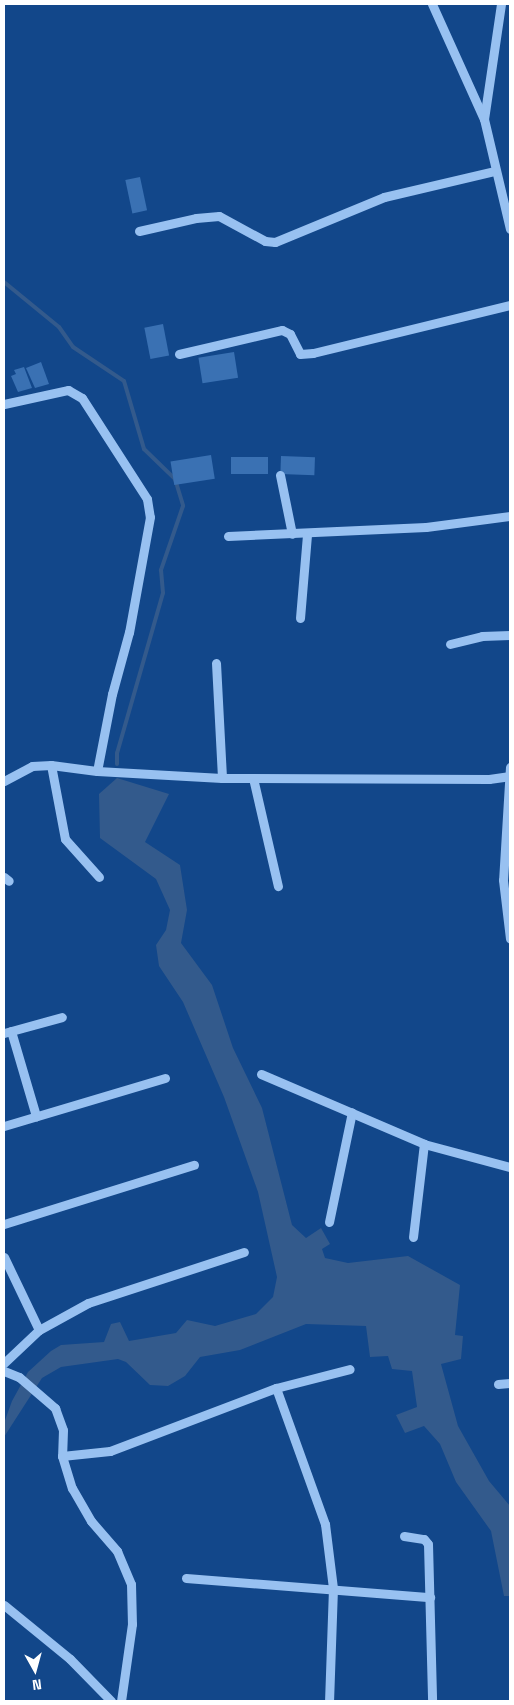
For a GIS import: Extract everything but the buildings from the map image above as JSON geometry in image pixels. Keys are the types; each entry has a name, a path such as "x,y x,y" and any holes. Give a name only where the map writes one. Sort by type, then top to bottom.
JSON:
{"street":[{"path":"432,4 484,119 510,229"},
{"path":"484,119 504,5"},
{"path":"139,231 196,218 220,216 265,241 276,242 384,196 495,171"},
{"path":"179,354 282,330 290,334 300,354 313,353 510,304"},
{"path":"4,404 68,390 82,398 147,499 150,517 129,632 112,694 97,771"},
{"path":"280,475 292,534"},
{"path":"228,536 307,534 426,526 510,516"},
{"path":"300,618 307,534"},
{"path":"450,644 482,636 510,635"},
{"path":"216,663 222,778"},
{"path":"51,765 65,839 100,877"},
{"path":"4,781 32,766 51,765 97,771 222,778 489,779 510,773 503,880 510,939"},
{"path":"253,778 278,886"},
{"path":"36,1116 7,1032 62,1017"},
{"path":"261,1074 424,1144 510,1167"},
{"path":"4,1126 165,1078"},
{"path":"329,1222 352,1112"},
{"path":"413,1238 424,1144"},
{"path":"4,1224 194,1166"},
{"path":"4,1363 39,1330 88,1304 244,1252"},
{"path":"4,1257 39,1330"},
{"path":"62,1456 110,1451 276,1388 350,1369"},
{"path":"4,1371 19,1377 41,1393 55,1408 63,1430 62,1456 80,1506 117,1551 131,1584 132,1624 121,1701"},
{"path":"498,1384 510,1383"},
{"path":"276,1388 325,1524 332,1588 329,1701"},
{"path":"404,1536 424,1539 428,1544 432,1701"},
{"path":"186,1578 430,1596"},
{"path":"4,1605 70,1659 111,1701"}],"water":[{"path":"117,778 169,794 145,842 180,865 187,910 181,943 212,985 233,1048 262,1108 292,1225 306,1238 321,1228 330,1244 322,1249 325,1258 348,1263 408,1256 460,1285 455,1335 463,1336 461,1359 441,1364 458,1426 489,1481 510,1506 510,1596 504,1596 491,1531 456,1482 440,1444 424,1426 405,1433 396,1415 417,1407 412,1371 392,1369 388,1356 370,1357 366,1326 306,1324 240,1350 200,1357 185,1376 168,1386 150,1385 126,1362 118,1359 61,1367 42,1378 4,1437 4,1423 12,1401 28,1372 51,1351 61,1345 104,1342 111,1324 120,1322 129,1341 176,1333 187,1320 215,1326 256,1314 273,1297 277,1277 258,1192 224,1097 183,1002 159,966 156,945 166,930 170,910 156,879 100,838 99,794"}],"waterway":[{"path":"4,282 59,327 73,347 124,381 144,449 175,479 183,506 161,570 163,593 117,753 117,764"}]}
